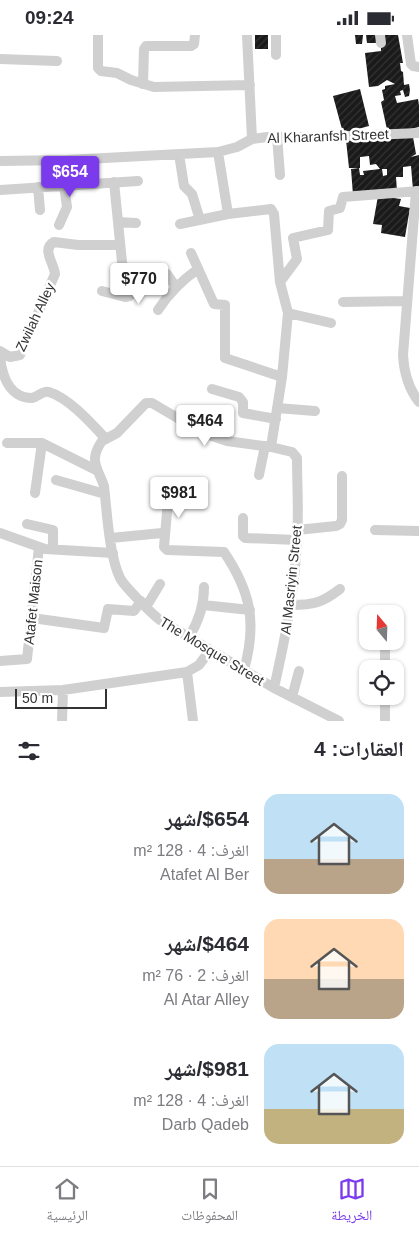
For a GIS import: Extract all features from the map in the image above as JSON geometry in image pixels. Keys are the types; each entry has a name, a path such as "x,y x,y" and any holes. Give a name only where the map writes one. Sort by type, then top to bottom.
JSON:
{"street":[{"path":"98,35 99,70 117,73 143,85 165,87 250,85"},
{"path":"143,85 144,49 146,46 191,46 194,43 195,35"},
{"path":"247,35 252,139"},
{"path":"276,35 276,55"},
{"path":"407,35 411,64 413,67 419,67"},
{"path":"0,59 56,61"},
{"name":"Al Kharanfsh Street","path":"0,161 68,160 218,152 237,147 252,139 277,136 323,137 419,133"},
{"path":"277,136 280,175"},
{"path":"218,152 228,214"},
{"path":"179,154 184,187 192,194 200,220"},
{"path":"0,190 138,181"},
{"path":"114,182 123,272"},
{"path":"59,225 67,207 64,185"},
{"path":"38,187 40,209"},
{"path":"280,282 297,259 293,238 328,230 329,211 340,208 344,197 417,191 407,301 404,365 406,379 419,403"},
{"path":"180,224 228,214 273,211 280,282 288,313 276,419 259,475"},
{"path":"118,223 136,223"},
{"name":"Zwilah Alley","path":"0,351 10,357 20,355 55,274 55,269 49,257 51,243 120,245"},
{"path":"191,253 214,304 226,305 225,358 282,377"},
{"path":"158,310 176,287 198,269"},
{"path":"102,291 125,297 130,296 143,277 164,273 169,275 176,287"},
{"path":"343,302 407,301"},
{"path":"288,313 331,323"},
{"path":"0,357 7,384 17,394 32,398 45,392 52,393 72,405 90,421 105,439"},
{"path":"212,389 239,397 243,402 243,413 276,419"},
{"path":"96,470 95,460 100,443 117,433 146,403 152,403 203,433 227,441 268,446"},
{"path":"277,408 315,411"},
{"path":"7,443 42,443 96,470"},
{"path":"35,493 42,443"},
{"name":"Al Masriyin Street","path":"268,446 292,452 297,458 297,535 290,605 274,688"},
{"name":"The Mosque Street","path":"96,470 102,478 113,553 122,581 143,604 160,620 210,650 274,688 339,721"},
{"path":"243,518 243,536 245,538 297,535 336,526 342,519 342,475"},
{"path":"56,480 105,494"},
{"path":"168,501 164,547 167,550 224,552 244,586 250,610 251,628 244,670"},
{"path":"28,524 54,530 53,549"},
{"path":"375,530 419,531"},
{"path":"0,533 39,547 113,553"},
{"path":"111,539 162,533 165,535"},
{"name":"Atafet Maison","path":"0,661 27,660 39,547"},
{"path":"32,619 104,628 108,609 134,611 143,604 160,584"},
{"path":"189,637 198,622 203,605 204,587"},
{"path":"290,605 312,605 333,595 340,589"},
{"path":"203,605 250,610"},
{"path":"0,692 63,690 188,672 199,665 210,650"},
{"path":"292,697 300,671"},
{"path":"188,672 193,721"},
{"path":"62,721 63,690"},
{"path":"385,705 385,721"}],"building":[{"path":"255,35 268,35 268,49 255,49"},
{"path":"355,35 363,35 362,44 356,44"},
{"path":"366,35 378,35 379,43 367,43"},
{"path":"383,35 398,35 403,63 400,63 404,85 409,84 409,96 405,97 403,90 400,91 401,95 395,96 397,103 418,99 419,105 419,127 388,134 381,102 384,100 382,90 385,89 385,86 395,84 387,80 378,86 369,87 365,53 381,51"},
{"path":"360,89 369,126 343,133 333,96"},
{"path":"413,137 416,154 411,157 419,155 419,189 413,190 411,166 403,167 403,177 396,177 397,191 353,195 351,169 359,168 349,168 346,140","holes":["369,156 370,165 376,164 380,169 363,171 364,175 360,175 360,157","382,169 387,169 387,175 383,176"]},
{"path":"378,196 401,199 399,206 410,208 405,237 381,233 382,225 373,224"}]}
